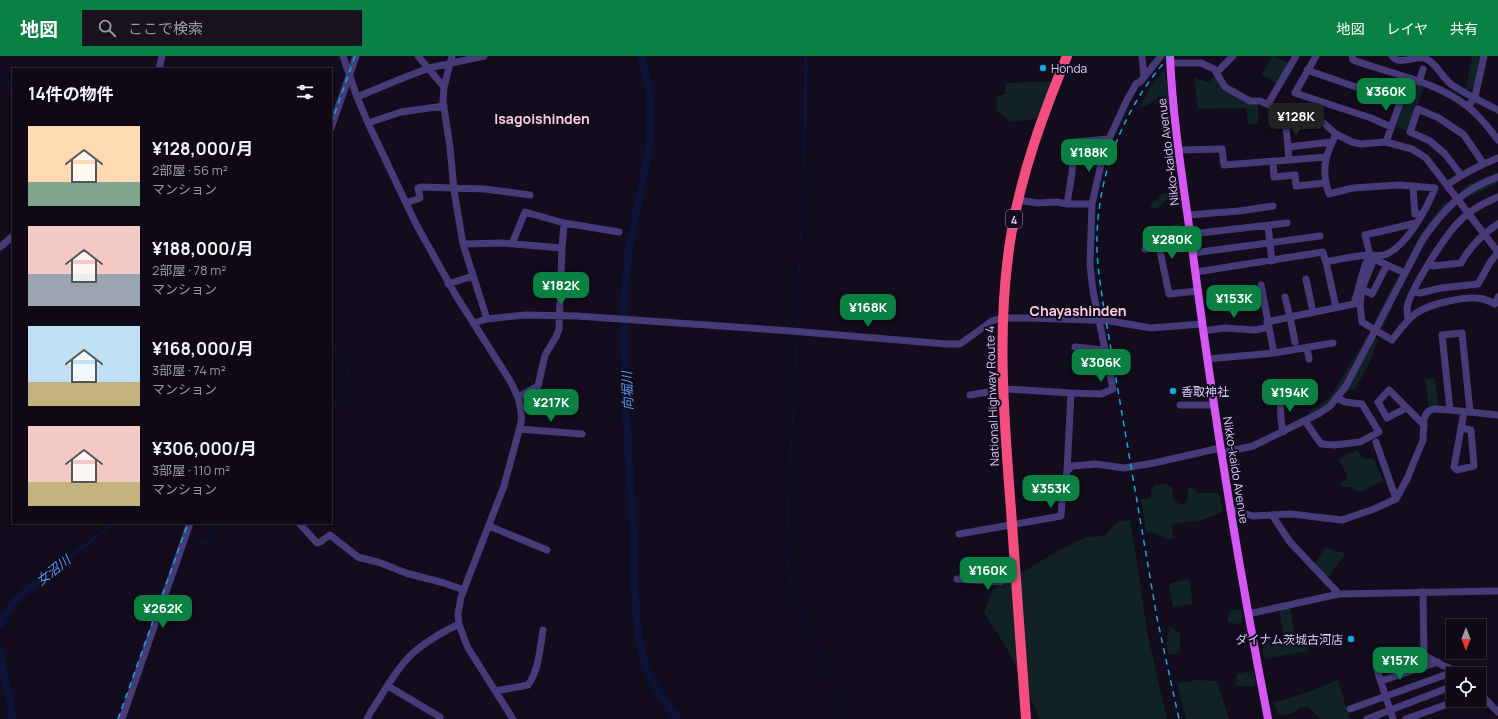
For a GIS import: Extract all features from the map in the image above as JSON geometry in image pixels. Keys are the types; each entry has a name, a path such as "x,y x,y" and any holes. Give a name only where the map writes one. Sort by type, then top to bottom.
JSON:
{"highway":[{"name":"National Highway Route 4","path":"1026,719 1003,390 1002,318 1008,258 1018,200 1036,134 1067,56"}],"main road":[{"name":"Nikko-kaido Avenue","path":"1171,60 1188,215 1220,451 1268,719"}],"street":[{"path":"159,68 162,56"},
{"path":"343,56 349,76 368,123 406,203 448,284 509,379 518,397 522,416 504,486 464,590 459,607 459,624 468,648 513,719"},
{"path":"332,125 356,56"},
{"path":"418,56 444,88"},
{"path":"452,56 444,88 444,106 454,188 463,244 486,319"},
{"path":"357,97 429,68 484,56"},
{"path":"1142,56 1144,77"},
{"path":"970,395 1003,390 1101,394 1113,389 1093,291 1090,265 1092,204 1101,163 1109,139 1127,100 1136,84 1140,82 1161,56"},
{"path":"1216,72 1233,56"},
{"path":"1268,104 1296,56"},
{"path":"1316,56 1295,93 1371,118 1391,127"},
{"path":"1352,56 1353,60 1364,60 1439,89 1468,106 1477,114 1498,140"},
{"path":"1392,56 1394,59 1399,60 1418,57 1424,58 1438,68 1451,84 1498,110"},
{"path":"1468,106 1475,97 1484,56"},
{"path":"1171,60 1187,60 1201,63 1214,69 1225,88 1250,101 1260,101 1276,108 1318,118 1344,139 1360,144 1386,142 1412,149 1426,158 1498,253 1491,261 1478,284 1441,288 1420,293 1414,292"},
{"path":"1419,82 1423,69"},
{"path":"1308,70 1399,102"},
{"path":"1386,142 1399,102 1409,78"},
{"path":"368,123 402,112 444,106"},
{"path":"1461,175 1445,154 1430,141 1410,132 1418,109 1439,118 1464,135 1483,163"},
{"path":"1289,160 1286,126 1292,112"},
{"path":"1336,134 1326,156 1325,183 1329,194 1353,188 1399,185 1435,188"},
{"path":"1068,204 1074,142 1109,139"},
{"path":"1288,146 1332,142"},
{"path":"1180,150 1222,148 1224,165 1326,156"},
{"path":"1447,185 1461,175 1483,163 1498,158"},
{"path":"1273,161 1274,177 1295,175 1296,186 1325,183"},
{"path":"1326,262 1370,255 1382,256 1399,247 1428,206 1439,175"},
{"path":"1067,471 1072,466 1096,464 1124,468 1253,446 1320,413 1337,398 1352,375 1405,273 1430,230 1443,213 1457,199 1481,184 1498,178"},
{"path":"406,203 420,198 418,188 422,186 485,189 530,195"},
{"path":"1413,187 1415,214 1422,214"},
{"path":"1408,320 1407,308 1414,292 1430,263 1456,225 1468,214 1498,197"},
{"path":"1018,200 1037,203 1057,202 1068,204 1092,204"},
{"path":"1188,215 1239,211 1273,206"},
{"path":"512,244 525,212 564,223 619,232"},
{"path":"518,397 538,386 545,355 559,329 564,223"},
{"path":"1191,234 1287,223"},
{"path":"473,323 486,319 525,314 797,331 953,344 960,344 992,321 1002,318 1100,321 1151,328 1224,328 1255,330 1290,317 1354,304 1365,266 1370,255 1365,235 1416,224"},
{"path":"1430,263 1433,266 1461,263 1473,244 1484,233 1498,224"},
{"path":"1268,226 1272,261"},
{"path":"1193,253 1320,236"},
{"path":"0,247 12,237"},
{"path":"463,244 512,244 562,248"},
{"path":"1145,249 1159,246 1169,294 1198,291"},
{"path":"1196,272 1323,252 1336,307"},
{"path":"1405,273 1374,259 1362,289 1360,306 1362,322 1392,340 1408,320 1416,313 1430,306 1453,300 1483,299 1497,302"},
{"path":"1362,289 1372,294 1387,265"},
{"path":"448,284 473,276"},
{"path":"1306,279 1313,312"},
{"path":"1261,285 1274,353"},
{"path":"1285,297 1295,342"},
{"path":"1450,410 1442,335 1462,333 1467,412 1461,428 1454,466 1457,470 1474,466 1471,430 1461,428"},
{"path":"1207,359 1274,353 1333,343"},
{"path":"1075,347 1104,350"},
{"path":"1307,348 1309,359"},
{"path":"959,534 1062,516 1062,502 1067,471 1071,393"},
{"path":"1280,397 1281,415 1279,419 1283,432"},
{"path":"1305,421 1321,444 1334,445 1360,442 1379,432 1362,404 1345,402 1337,398"},
{"path":"1180,405 1214,405"},
{"path":"1406,408 1424,425"},
{"path":"1230,509 1253,516 1291,514 1342,520 1374,509 1396,499 1423,440 1426,414 1429,411 1434,409 1498,415"},
{"path":"519,429 582,434"},
{"path":"1376,442 1396,499"},
{"path":"1272,515 1290,542 1339,594"},
{"path":"300,524 317,542 320,542 330,535 358,557 464,590"},
{"path":"489,526 547,550"},
{"path":"122,719 188,528"},
{"path":"957,579 1000,582 1015,575"},
{"path":"1248,614 1339,594 1498,591"},
{"path":"1422,592 1424,654"},
{"path":"367,719 400,668 419,648 459,624"},
{"path":"496,691 528,685 531,681 538,657 543,630"},
{"path":"1424,654 1447,667"},
{"path":"1394,719 1377,670 1424,654"},
{"path":"1381,681 1437,662"},
{"path":"1350,709 1446,677"},
{"path":"388,686 440,716"},
{"path":"1367,719 1446,689"},
{"path":"1486,700 1498,712"},
{"path":"1406,719 1446,705"}],"shaded area":[{"path":"1272,56 1289,64 1278,84 1261,75"},
{"path":"1472,56 1481,56 1475,90 1466,89"},
{"path":"1165,69 1171,115 1159,96 1156,100 1143,107 1140,106 1150,87"},
{"path":"1215,75 1225,90 1258,104 1258,124 1248,124 1246,108 1198,109 1194,78 1209,82"},
{"path":"1054,81 1036,119 1011,122 997,111 997,96 1005,94 1006,83"},
{"path":"1411,82 1424,86 1409,131 1396,127"},
{"path":"1498,172 1498,183 1462,200 1461,191 1467,185"},
{"path":"1171,192 1172,198 1166,200 1158,208 1151,208 1150,203 1157,200 1161,194"},
{"path":"1446,200 1454,207 1440,221 1423,246 1402,286 1384,326 1381,328 1374,323 1381,308 1422,232"},
{"path":"1180,223 1182,226 1184,248 1164,251 1166,231 1169,231 1169,226"},
{"path":"1368,334 1378,340 1370,362 1355,389 1346,392 1311,415 1309,411 1323,403 1331,396"},
{"path":"1435,378 1439,407 1429,409 1425,379"},
{"path":"1356,450 1365,459 1374,459 1383,480 1363,491 1356,491 1351,487 1341,487 1340,482 1346,481 1347,474 1338,460"},
{"path":"1165,484 1172,487 1174,501 1182,505 1187,501 1188,488 1193,488 1198,493 1219,493 1223,512 1199,521 1172,524 1173,538 1168,540 1162,536 1146,531 1141,499 1151,498 1151,490 1155,485"},
{"path":"1130,520 1147,632 1167,719 1039,719 1015,664 984,612 993,590 1056,552 1087,537 1105,536 1118,521"},
{"path":"1326,547 1346,553 1327,579 1314,564"},
{"path":"1188,579 1191,588 1192,604 1173,607 1169,584"},
{"path":"1290,608 1295,635 1304,633 1308,651 1264,659 1261,642 1284,637 1279,610"},
{"path":"1241,610 1243,623 1235,624 1228,622 1228,615 1230,611"},
{"path":"1170,626 1180,634 1180,651 1176,654 1169,654 1167,647"},
{"path":"1251,671 1254,673 1256,686 1245,687 1235,685 1237,674"},
{"path":"1196,680 1217,681 1229,719 1186,719 1177,683"},
{"path":"1338,680 1350,719 1320,719 1309,707 1300,707 1290,714 1278,714 1274,703 1311,691"}],"water":[{"path":"804,56 807,56 808,64 806,152 803,152"},
{"path":"110,524 115,524 53,573 51,570"},
{"path":"177,524 181,524 204,544 222,524 226,524 204,547"},
{"path":"8,699 11,699 15,719 11,719"}],"waterway":[{"name":"向堀川","path":"641,56 650,97 649,149 629,249 625,285 624,322 626,414 634,541 633,564 638,633 642,656 661,697 678,719"},
{"path":"0,68 12,92"},
{"path":"797,328 804,150"},
{"path":"797,334 786,556 793,589 846,719"},
{"path":"332,410 347,394 349,385 349,374 346,363 335,351"},
{"name":"女沼川","path":"0,624 5,614 18,598 60,565"},
{"name":"女沼川","path":"0,652 13,719"}],"railway":[{"path":"332,121 355,56"},
{"path":"1170,56 1154,75 1140,96 1117,140 1103,187 1099,211 1097,253 1103,303 1157,618 1179,719"},
{"path":"118,719 188,524"}],"place":[{"name":"Honda","path":"1043,68"},
{"name":"香取神社","path":"1173,391"},
{"name":"ダイナム茨城古河店","path":"1351,639"}],"district":[{"name":"Isagoishinden","path":"542,118"},
{"name":"Chayashinden","path":"1078,310"}]}
